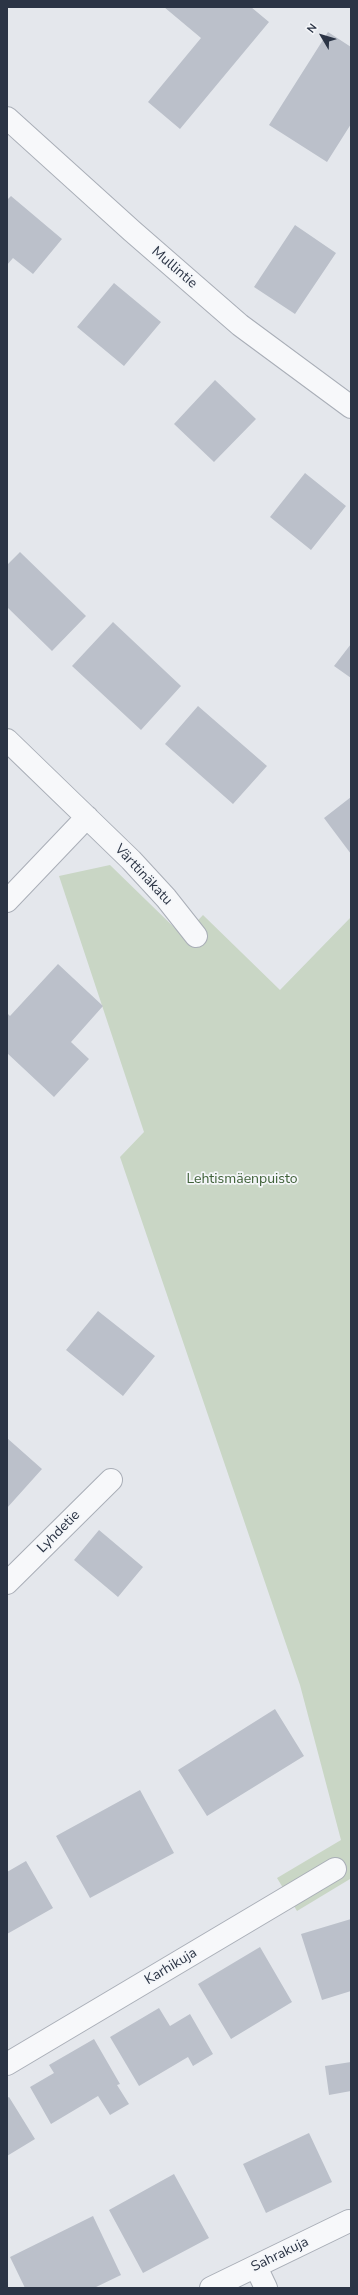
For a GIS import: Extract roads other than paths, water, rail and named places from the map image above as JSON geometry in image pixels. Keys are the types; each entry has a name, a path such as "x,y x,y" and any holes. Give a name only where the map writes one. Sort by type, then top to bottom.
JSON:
{"street":[{"name":"Mullintie","path":"7,118 132,232 240,325 351,407"},
{"name":"Värttinäkatu","path":"7,740 87,817 166,898 196,936"},
{"path":"7,901 87,817"},
{"name":"Lyhdetie","path":"7,1583 111,1480"},
{"name":"Karhikuja","path":"7,2064 335,1869"},
{"name":"Sahrakuja","path":"211,2288 349,2220"},
{"path":"256,2267 266,2288"}],"park label":[{"name":"Lehtismäenpuisto","path":"242,1180"}]}
